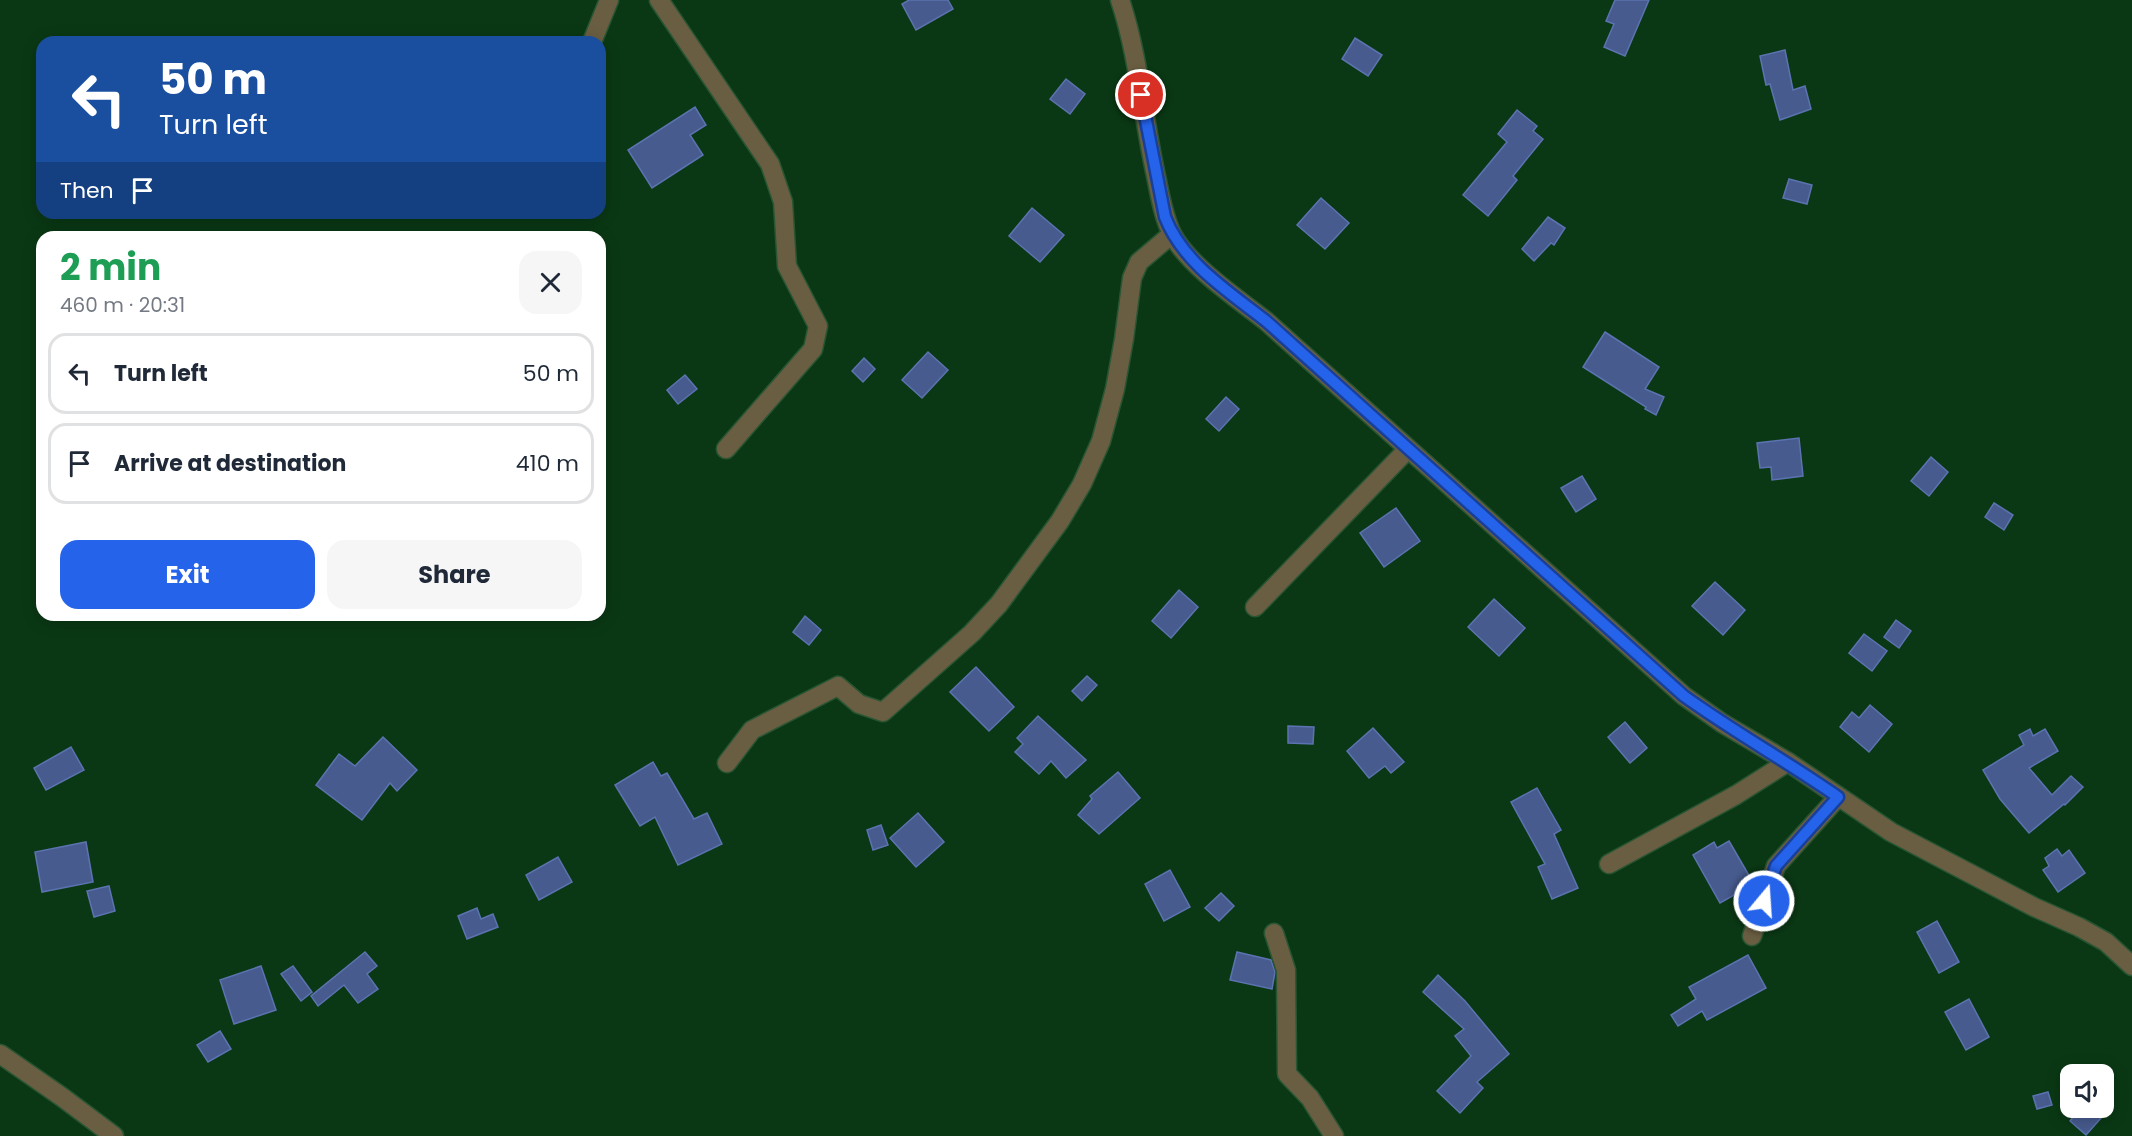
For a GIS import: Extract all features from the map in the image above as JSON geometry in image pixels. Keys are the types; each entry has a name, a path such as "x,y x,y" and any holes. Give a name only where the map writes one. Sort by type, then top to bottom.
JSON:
{"street":[{"path":"594,36 609,0"},
{"path":"659,0 770,164 783,202 787,266 818,326 813,349 726,449"},
{"path":"1120,0 1134,53 1162,206 1172,234 1197,264 1266,321 1684,696 1722,723 1788,762 1891,832 2106,942 2132,966"},
{"path":"727,763 752,730 838,686 859,704 883,712 972,633 999,604 1060,521 1082,484 1101,441 1115,389 1132,278 1139,262 1172,234"},
{"path":"1255,608 1408,449"},
{"path":"1609,864 1736,795 1788,762"},
{"path":"1752,936 1776,866 1838,797"},
{"path":"1274,933 1286,970 1287,1074 1310,1098 1334,1136"},
{"path":"0,1054 114,1136"}],"building":[{"path":"909,0 948,0 953,9 916,30 902,4"},
{"path":"1615,0 1649,0 1625,56 1604,47 1614,24 1606,21"},
{"path":"1355,38 1382,55 1368,76 1342,59"},
{"path":"1785,50 1793,90 1805,86 1811,109 1780,120 1770,84 1766,85 1760,56"},
{"path":"1066,79 1085,94 1070,114 1050,99"},
{"path":"695,107 706,125 690,135 703,155 652,188 628,150"},
{"path":"1517,110 1537,126 1533,131 1543,139 1513,176 1517,180 1488,216 1463,195 1507,142 1498,134"},
{"path":"1789,179 1812,185 1807,204 1783,198"},
{"path":"1321,198 1349,223 1325,249 1297,225"},
{"path":"1032,208 1064,235 1040,262 1009,236"},
{"path":"1548,217 1565,228 1554,245 1551,243 1534,261 1522,249"},
{"path":"1605,332 1659,367 1645,389 1664,397 1656,415 1583,367"},
{"path":"928,352 948,370 922,398 902,380"},
{"path":"864,358 875,369 863,382 852,371"},
{"path":"685,375 697,389 678,404 667,390"},
{"path":"1226,397 1239,409 1219,431 1206,419"},
{"path":"1799,438 1803,476 1772,480 1771,467 1760,468 1757,443"},
{"path":"1931,457 1948,472 1929,496 1911,481"},
{"path":"1582,476 1596,499 1576,512 1561,488"},
{"path":"1994,503 2013,515 2004,530 1985,517"},
{"path":"1396,508 1420,541 1384,567 1360,533"},
{"path":"1715,582 1745,610 1723,635 1692,606"},
{"path":"1179,590 1198,607 1171,638 1152,621"},
{"path":"1494,599 1525,628 1499,656 1468,627"},
{"path":"805,616 821,630 809,645 793,632"},
{"path":"1896,620 1911,631 1899,648 1884,637"},
{"path":"1864,634 1887,651 1872,671 1849,653"},
{"path":"976,667 1014,707 989,731 950,692"},
{"path":"1087,676 1097,685 1082,701 1072,691"},
{"path":"1870,705 1892,724 1869,752 1840,727 1852,712 1859,718"},
{"path":"1038,716 1086,760 1066,778 1051,761 1039,774 1015,752 1023,744 1017,738"},
{"path":"1625,722 1647,748 1630,763 1608,737"},
{"path":"1288,726 1314,727 1313,744 1288,743"},
{"path":"1373,728 1404,762 1391,773 1385,766 1369,778 1347,751"},
{"path":"2030,729 2033,736 2045,729 2058,751 2029,768 2052,795 2071,776 2083,787 2065,805 2029,833 2000,799 1983,770 2024,745 2019,735"},
{"path":"383,737 417,770 397,791 390,783 362,820 316,785 339,754 355,766"},
{"path":"71,747 84,770 46,790 34,768"},
{"path":"653,762 661,776 667,773 694,819 707,813 722,844 678,865 655,817 640,826 615,785"},
{"path":"1118,772 1140,798 1099,834 1078,815 1092,799 1090,796"},
{"path":"1537,788 1561,830 1554,834 1578,888 1552,899 1538,867 1545,864 1511,802"},
{"path":"918,813 944,842 916,867 890,838"},
{"path":"881,825 888,845 873,850 867,830"},
{"path":"1729,841 1754,884 1720,903 1693,855 1714,842 1717,848"},
{"path":"86,842 93,882 42,892 35,852"},
{"path":"2057,849 2062,856 2069,850 2085,873 2058,892 2043,870 2049,866 2045,858"},
{"path":"558,857 572,882 539,900 526,875"},
{"path":"1170,870 1190,907 1164,921 1145,884"},
{"path":"109,886 115,911 94,917 87,891"},
{"path":"1221,893 1234,906 1219,921 1205,908"},
{"path":"477,908 481,919 493,914 498,927 467,939 458,916"},
{"path":"1937,921 1959,962 1939,973 1917,932"},
{"path":"365,952 377,966 367,974 378,989 358,1003 344,985 318,1006 311,996"},
{"path":"1237,952 1271,960 1275,972 1272,989 1230,980"},
{"path":"1748,955 1766,988 1707,1020 1702,1011 1678,1026 1671,1015 1696,999 1689,987"},
{"path":"261,966 276,1010 234,1024 220,980"},
{"path":"293,966 312,992 301,1001 281,974"},
{"path":"1438,975 1465,1001 1509,1054 1477,1082 1483,1088 1460,1113 1437,1091 1471,1056 1455,1036 1464,1029 1423,992"},
{"path":"1969,999 1989,1037 1966,1050 1945,1012"},
{"path":"220,1031 231,1049 208,1062 197,1045"},
{"path":"2048,1092 2052,1105 2037,1109 2033,1096"},
{"path":"2072,1118 2101,1118 2086,1135 2070,1121"}],"route":[{"path":"1141,95 1165,217 1179,245 1197,264 1266,321 1684,696 1722,723 1788,762 1838,797 1776,866 1764,901"}]}
